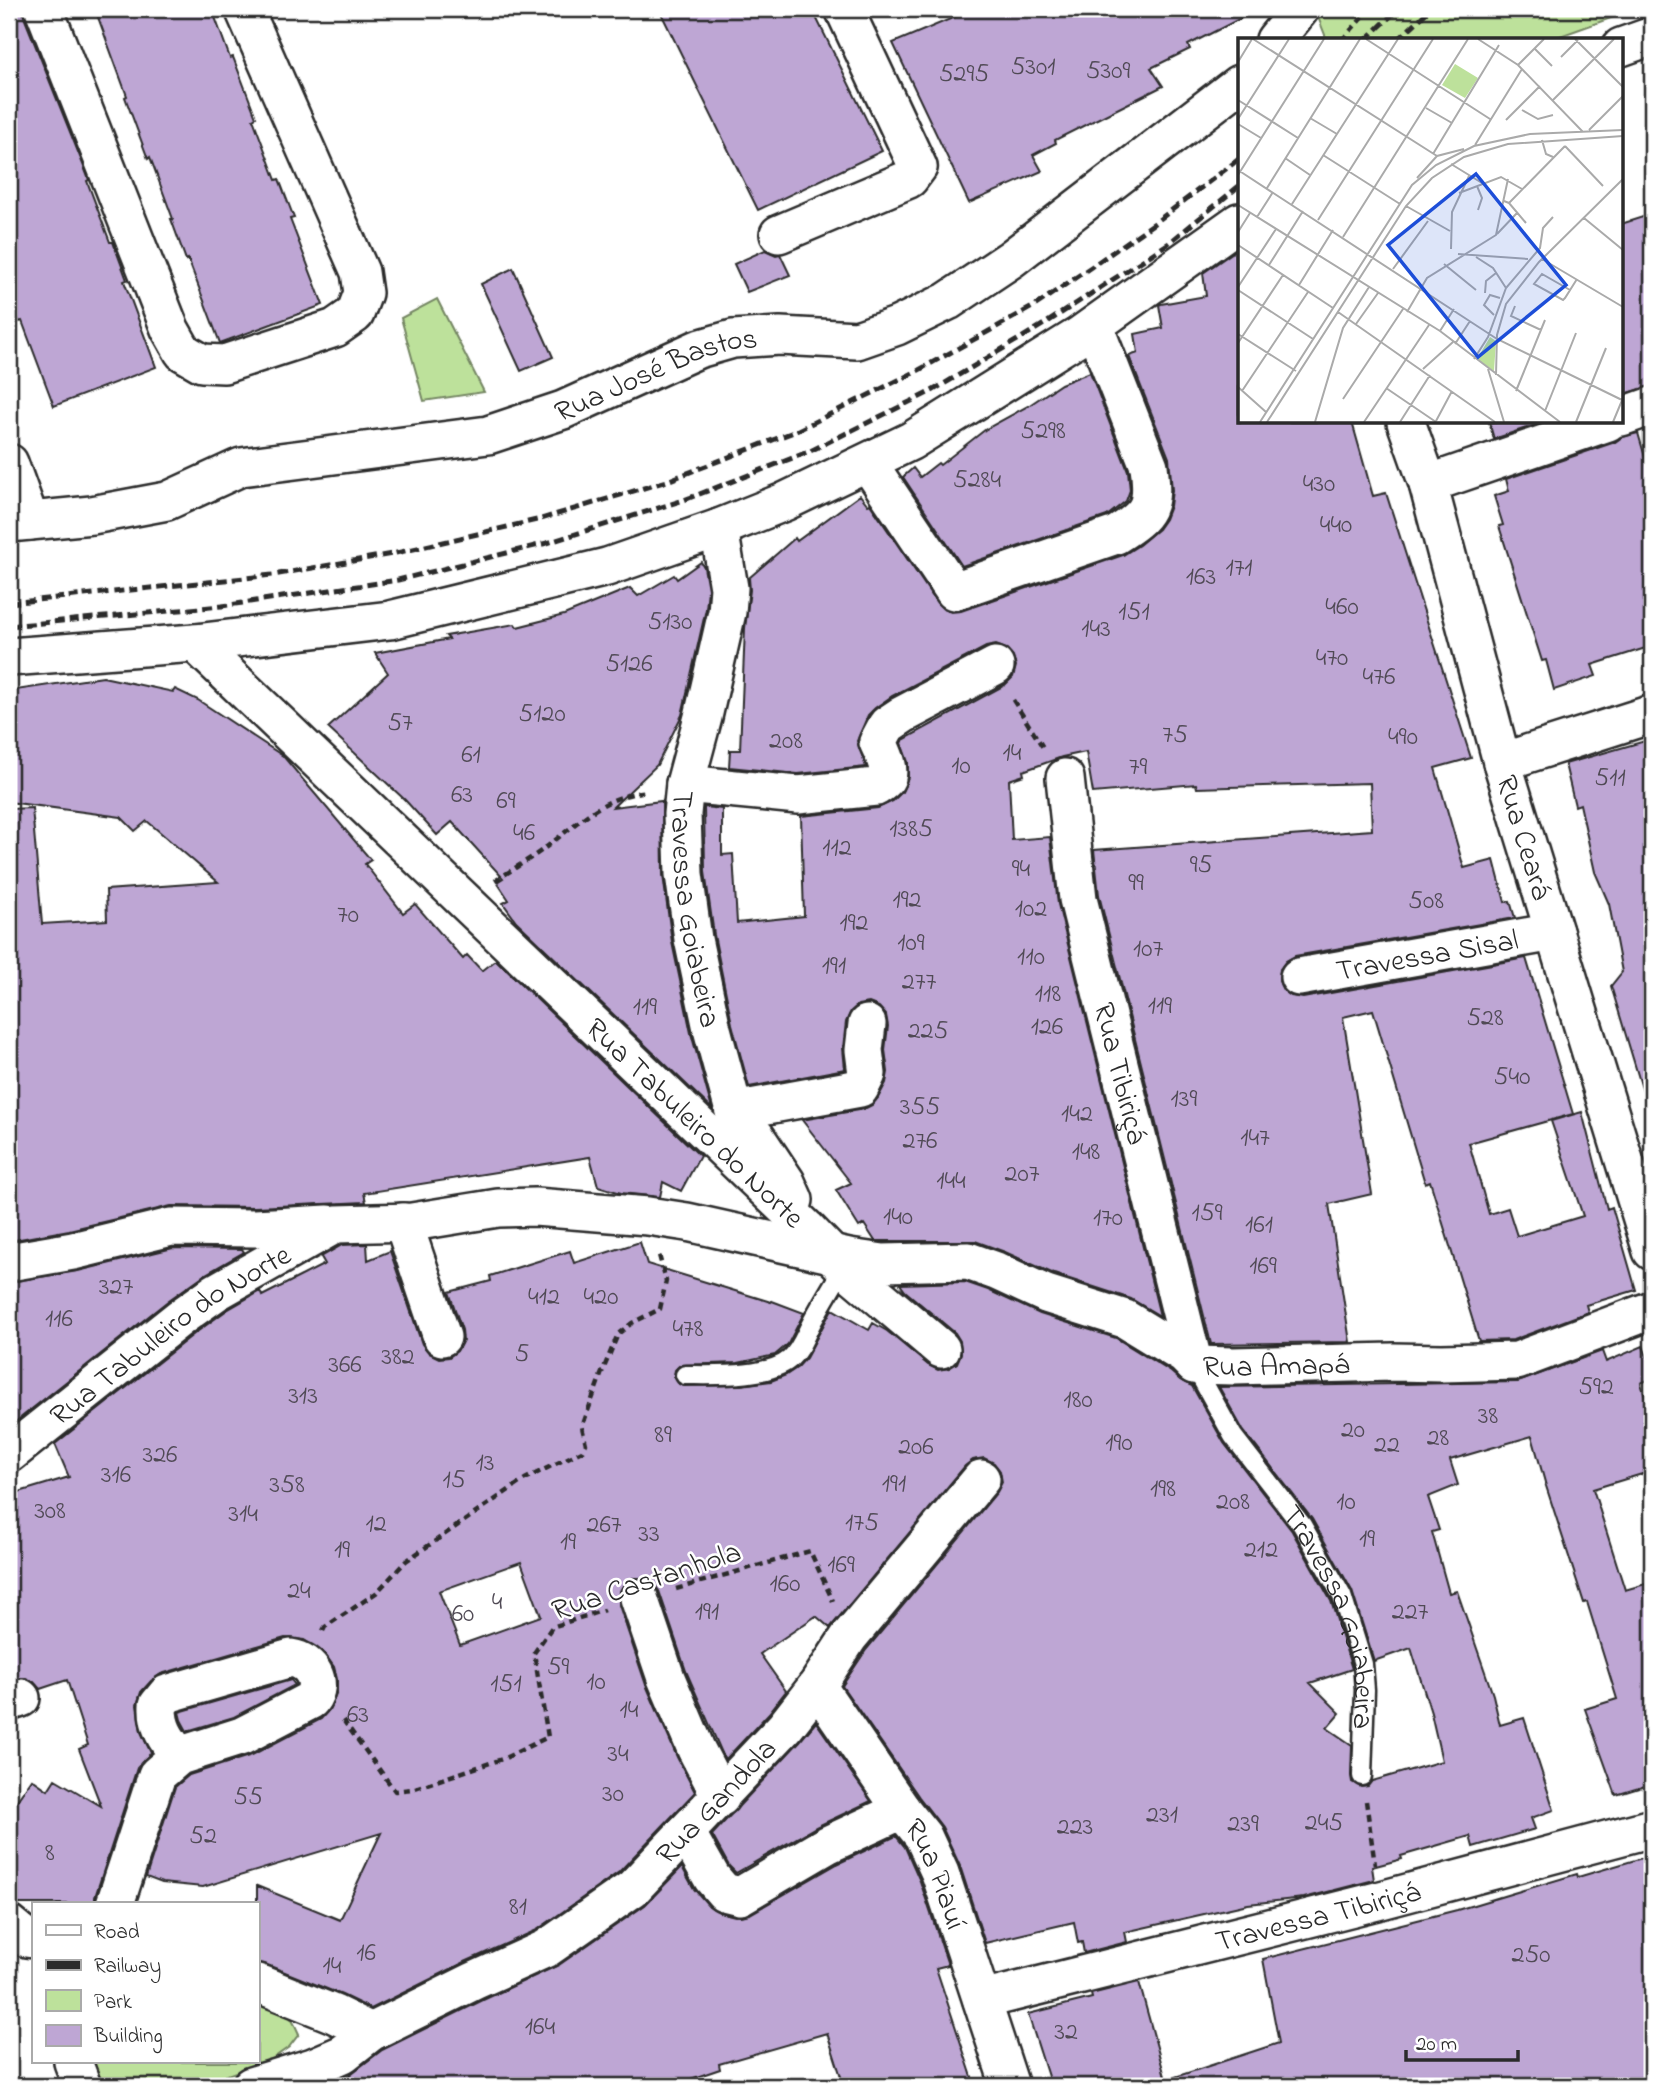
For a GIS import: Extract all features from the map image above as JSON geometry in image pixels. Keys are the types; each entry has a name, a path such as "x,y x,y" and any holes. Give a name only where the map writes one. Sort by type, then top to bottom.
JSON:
{"street":[{"path":"44,9 170,329 183,352 202,363 224,364 335,328 355,314 363,293 360,272 244,9"},
{"path":"779,234 908,179 918,167 844,9"},
{"path":"1622,47 1652,36"},
{"name":"Rua José Bastos","path":"20,522 92,515 167,501 241,467 488,435 563,410 698,349 733,339 780,336 857,340 897,327 948,301 1011,259 1238,85"},
{"path":"9,657 195,643 390,620 607,567 719,528 784,502 911,441 1094,326 1238,223"},
{"path":"868,463 954,591 1116,535 1136,523 1151,500 1149,466 1094,326"},
{"path":"1622,417 1652,406"},
{"name":"Rua Ceará","path":"1407,424 1428,484 1502,762 1652,1251"},
{"path":"1428,484 1602,424"},
{"path":"9,463 20,522"},
{"name":"Travessa Goiabeira","path":"719,528 729,588 727,612 703,717 684,784 684,874 693,939 712,1029 734,1111 756,1137 786,1182 806,1228"},
{"name":"Rua Tabuleiro do Norte","path":"195,643 838,1260"},
{"path":"684,784 798,795 876,787 887,775 886,762 878,742 887,725 995,666"},
{"path":"1502,762 1652,714"},
{"name":"Rua Tibiriçá","path":"1065,778 1078,899 1194,1365"},
{"name":"Travessa Sisal","path":"1300,977 1554,932"},
{"path":"734,1111 856,1090 867,1074 864,1050 867,1024"},
{"name":"Rua Tabuleiro do Norte","path":"9,1262 73,1251 171,1227 255,1228 403,1222 498,1208 536,1207 648,1216 687,1222 838,1260"},
{"path":"403,1222 442,1337"},
{"name":"Rua Tabuleiro do Norte","path":"9,1454 216,1292 336,1224"},
{"path":"838,1260 941,1349"},
{"name":"Rua Amapá","path":"838,1260 883,1263 968,1261 1046,1294 1125,1318 1184,1354 1194,1365 1517,1361 1652,1310"},
{"name":"Rua Gandola","path":"251,2086 313,2067 343,2054 371,2032 547,1948 633,1888 785,1727 817,1686 849,1637 981,1479"},
{"path":"639,1598 666,1678 720,1797"},
{"path":"116,1902 157,1775 179,1756 242,1736 311,1700 316,1694 309,1670 292,1658 167,1694 158,1704 158,1718 163,1736 179,1756"},
{"name":"Rua Piauí","path":"817,1686 902,1810 923,1836 940,1873 1010,2086"},
{"path":"686,1832 712,1878 724,1892 740,1896 827,1845 902,1810"},
{"name":"Travessa Tibiriçá","path":"982,2000 1381,1900 1652,1828"},
{"path":"259,1984 371,2032"},
{"path":"74,2064 82,2086"}],"lane":[{"path":"685,1375 738,1375 778,1366 789,1360 799,1348 827,1294 838,1260"},
{"name":"Travessa Goiabeira","path":"1194,1365 1233,1436 1302,1525 1342,1596 1363,1664 1365,1690 1362,1776"}],"path":[{"path":"1344,38 1370,9"},
{"path":"466,901 547,847 598,806 621,796 684,784"},
{"path":"309,1670 326,1627 376,1593 406,1561 525,1479 582,1451 586,1444 582,1427 618,1334 632,1323 660,1309 666,1281 648,1216"},
{"name":"Rua Castanhola","path":"309,1670 396,1791 412,1789 505,1758 548,1737 534,1653 552,1627 639,1598 810,1551 849,1637"},
{"name":"Travessa Goiabeira","path":"1362,1776 1381,1900"}],"green space":[{"path":"1326,9 1636,9 1555,38 1326,38 1318,17"},
{"path":"437,299 484,392 424,401 401,318"},
{"path":"259,1997 283,2010 299,2034 289,2047 272,2059 259,2064"},
{"path":"95,2064 258,2064 197,2086 103,2086"}],"building":[{"path":"9,9 23,9 110,242 113,242 127,280 124,281 156,367 54,406 9,293"},
{"path":"95,9 212,9 256,117 253,119 276,180 279,179 294,218 290,219 323,305 220,343 188,259 186,260 150,157 148,159"},
{"path":"659,9 812,9 882,151 758,210"},
{"path":"974,9 1259,9 1188,45 1190,49 1151,68 1163,86 1055,140 1056,143 1033,155 1042,171 969,203 893,43"},
{"path":"1652,214 1652,386 1622,395 1622,224"},
{"path":"1238,249 1238,424 1353,424 1373,496 1386,493 1471,758 1435,768 1464,868 1494,860 1505,902 1510,901 1515,918 1295,956 1286,961 1280,969 1279,981 1283,990 1291,996 1303,998 1526,958 1573,1114 1469,1143 1489,1214 1508,1208 1517,1236 1583,1216 1551,1121 1582,1112 1607,1209 1612,1207 1636,1290 1586,1305 1588,1312 1513,1340 1479,1341 1430,1181 1425,1183 1373,1010 1343,1017 1372,1194 1329,1204 1350,1342 1211,1344 1099,895 1094,850 1372,830 1370,783 1197,788 1196,784 1093,793 1086,752 1062,757 1023,771 1024,775 1009,780 1012,840 1050,837 1058,904 1160,1316 1131,1299 1054,1274 975,1241 875,1241 864,1224 859,1227 836,1190 851,1183 802,1120 864,1109 878,1098 888,1072 885,1050 888,1026 886,1015 879,1007 869,1003 858,1005 851,1011 846,1022 843,1048 845,1069 749,1087 732,1024 714,935 705,872 704,807 722,809 722,855 733,854 737,923 804,916 801,816 878,808 893,801 902,792 908,777 908,762 901,743 903,740 1005,685 1013,677 1016,666 1007,649 996,645 986,647 892,696 868,715 857,741 866,767 798,774 729,767 730,750 740,750 749,578 795,538 797,541 860,495 870,504 937,603 951,612 961,611 1123,555 1139,545 1158,529 1165,519 1172,490 1169,458 1129,356 1138,353 1135,334 1163,328 1159,305 1206,296 1203,273"},
{"path":"765,250 780,254 790,275 747,292 734,264"},
{"path":"513,268 553,357 521,371 481,284"},
{"path":"1090,372 1128,471 1130,490 1126,501 1107,516 962,566 903,477 913,468 920,477 986,429 1061,384"},
{"path":"1490,424 1538,424 1494,439"},
{"path":"1638,433 1652,481 1652,646 1592,665 1596,676 1554,690 1546,660 1542,661 1499,526 1503,525 1494,496 1509,491 1506,479"},
{"path":"701,562 708,589 706,609 682,715 657,765 613,807 662,801 663,875 672,942 691,1033 712,1109 516,921 503,903 509,900 497,882 503,878 452,822 437,835 405,800 328,728 388,673 375,653 449,639 446,636 515,624 517,627 564,615 630,588 638,596 674,575 677,579"},
{"path":"103,677 173,692 175,689 198,700 283,756 371,860 365,864 403,913 415,904 463,959 467,955 482,971 496,960 700,1156 681,1191 663,1182 660,1197 621,1193 598,1186 590,1157 364,1193 366,1202 255,1207 171,1206 9,1241 9,809 32,808 42,924 107,920 106,890 218,882 147,821 135,831 121,817 9,802 9,691"},
{"path":"1652,739 1652,1094 1644,1095 1611,986 1622,972 1609,904 1595,872 1580,804 1575,806 1565,764"},
{"path":"640,1242 647,1264 804,1313 788,1344 775,1355 738,1363 680,1365 674,1376 679,1384 684,1386 741,1385 771,1381 786,1375 806,1358 832,1309 869,1330 873,1323 887,1331 928,1365 938,1370 949,1368 957,1363 961,1353 960,1341 955,1333 900,1284 965,1282 1040,1314 1116,1338 1192,1386 1224,1443 1292,1531 1331,1601 1352,1669 1310,1683 1340,1713 1327,1728 1352,1745 1352,1782 1361,1787 1368,1786 1372,1781 1442,1761 1411,1648 1374,1661 1352,1591 1312,1519 1243,1430 1219,1387 1518,1382 1602,1351 1606,1362 1643,1346 1652,1370 1652,1378 1641,1383 1652,1418 1652,1471 1593,1489 1625,1590 1652,1582 1652,1784 1616,1795 1585,1709 1617,1699 1532,1436 1450,1460 1458,1485 1428,1497 1439,1530 1432,1532 1449,1593 1457,1591 1493,1695 1500,1725 1524,1718 1554,1810 1531,1818 1535,1829 1473,1847 1470,1836 1372,1867 1374,1880 1304,1898 1248,1904 1125,1932 1127,1942 1084,1953 1082,1942 1078,1943 1074,1922 985,1943 960,1866 942,1827 842,1686 866,1650 997,1492 1002,1482 1000,1471 994,1463 984,1458 973,1460 965,1466 830,1628 816,1616 760,1654 786,1691 725,1760 686,1671 659,1591 653,1583 644,1578 633,1578 624,1584 619,1593 619,1605 646,1685 695,1792 619,1872 537,1930 371,2009 259,1963 257,1886 340,1920 381,1833 203,1887 162,1883 146,1877 175,1787 189,1775 252,1755 321,1719 329,1710 337,1691 334,1667 324,1653 304,1640 285,1638 161,1674 151,1681 141,1692 137,1705 141,1732 151,1753 137,1768 95,1902 9,1904 9,1812 32,1779 48,1790 55,1779 101,1806 79,1749 88,1745 67,1680 40,1689 26,1678 9,1680 9,1495 69,1477 55,1444 227,1310 260,1291 262,1296 325,1264 321,1257 342,1245 367,1244 368,1260 390,1251 422,1344 429,1353 439,1358 449,1357 457,1351 463,1340 449,1292 491,1281 490,1276 570,1251 574,1263","holes":["521,1562 541,1616 460,1645 439,1591"]},
{"path":"173,1248 242,1249 244,1252 204,1275 169,1300 9,1427 9,1282 78,1271"},
{"path":"291,1680 295,1685 234,1717 187,1731 181,1720 179,1712"},
{"path":"816,1722 871,1801 816,1827 736,1873 729,1866 712,1835"},
{"path":"896,1836 905,1847 920,1881 948,1965 936,1968 975,2086 844,2086 827,2033 719,2064 720,2069 670,2086 335,2086 382,2050 559,1965 645,1905 682,1867 694,1889 709,1906 735,1916 750,1914 837,1864"},
{"path":"1652,1855 1652,2086 1051,2086 1028,2014 1092,1998 1091,1994 1139,1982 1166,2080 1279,2043 1263,1959 1457,1910"}],"railway":[{"path":"1368,38 1398,9"},
{"path":"1400,38 1430,9"},
{"path":"9,603 273,575 392,554 541,519 667,481 796,431 919,370 1036,305 1156,222 1238,160"},
{"path":"9,626 222,606 398,580 547,543 684,500 808,452 932,391 1046,323 1169,243 1238,187"}]}
